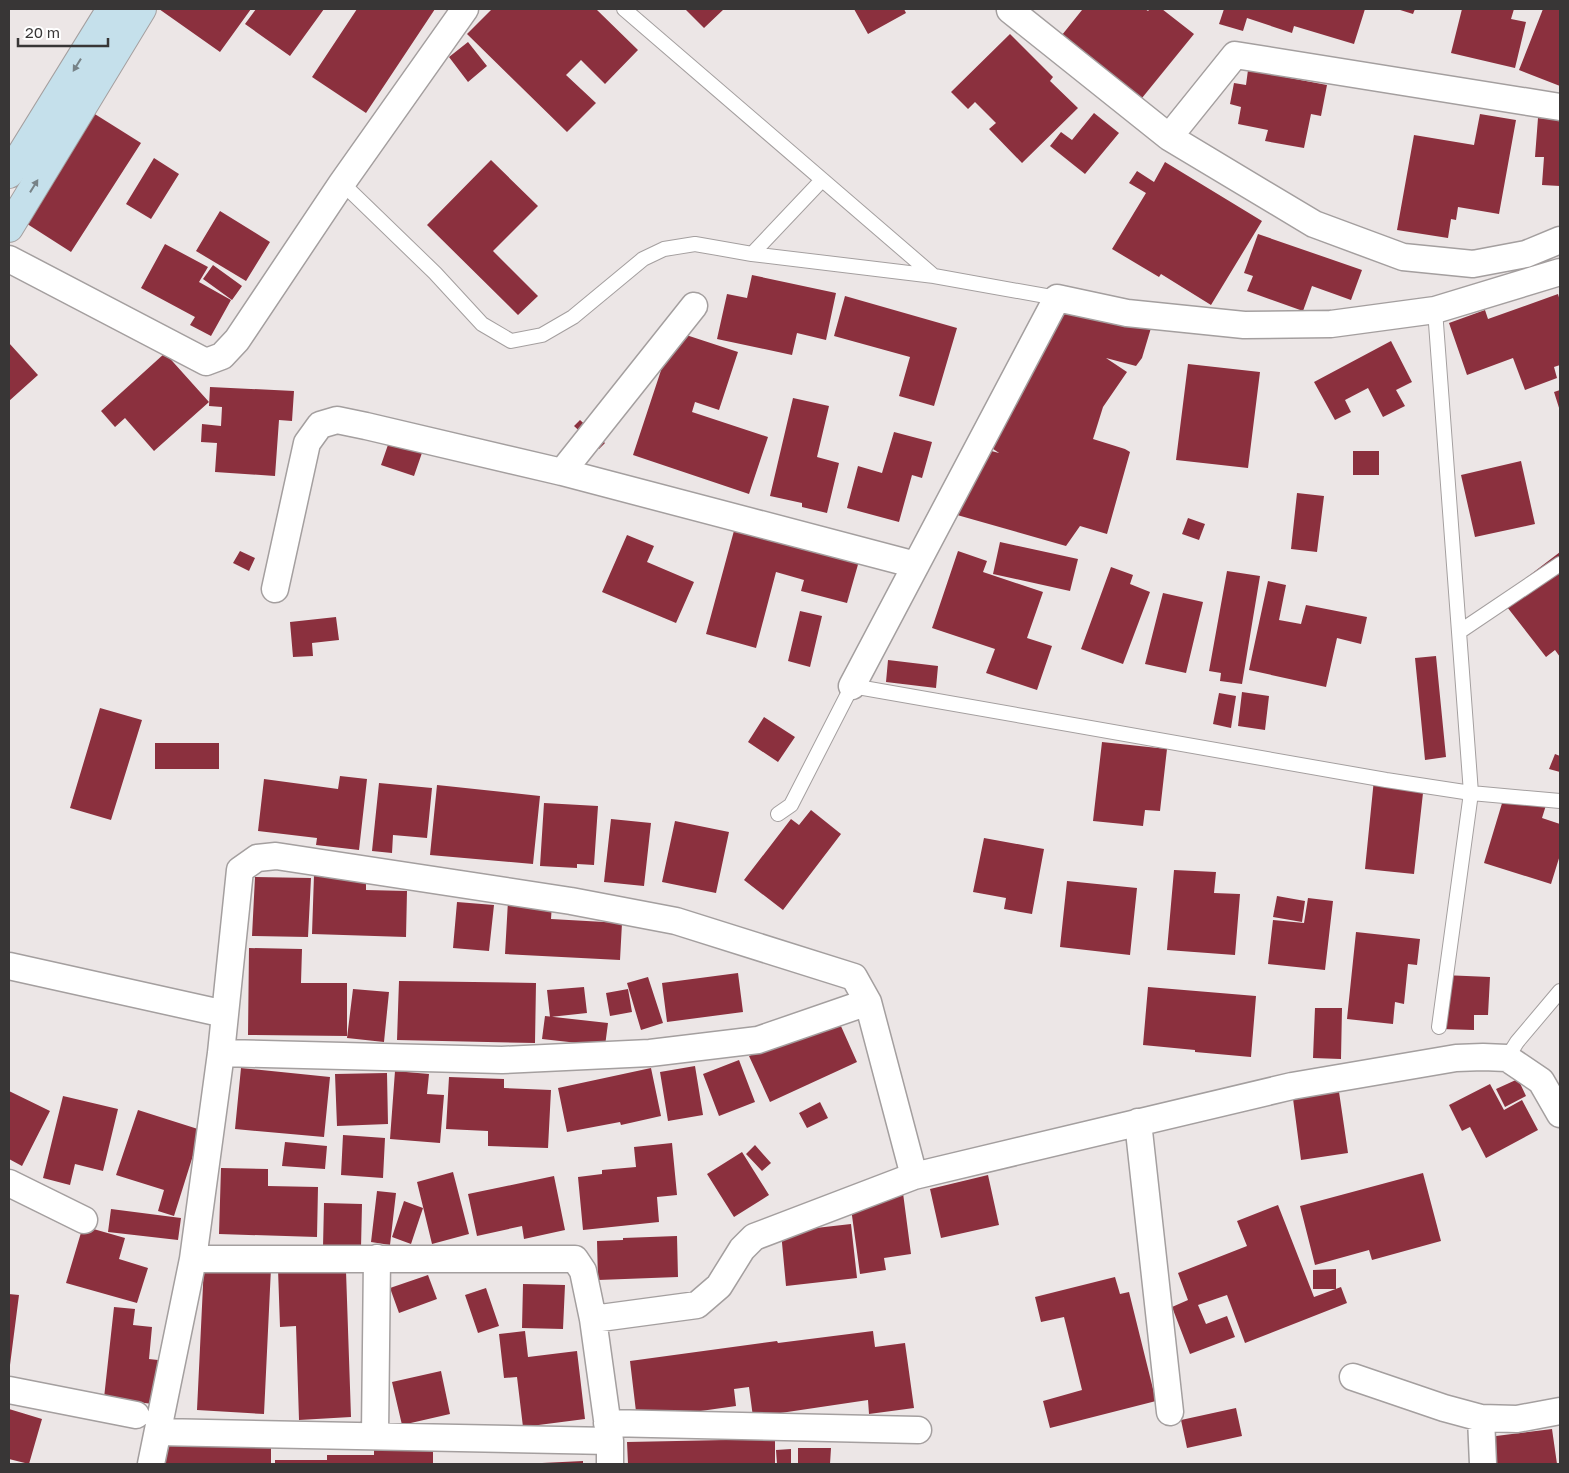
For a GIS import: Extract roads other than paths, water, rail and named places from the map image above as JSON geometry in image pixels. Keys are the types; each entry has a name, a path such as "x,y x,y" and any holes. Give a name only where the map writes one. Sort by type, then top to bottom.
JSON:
{"street":[{"path":"9,174 112,9"},
{"path":"9,228 142,9"},
{"path":"9,259 206,362 222,356 237,340 342,183 465,9"},
{"path":"1010,10 1169,137 1314,224 1403,257 1473,264 1526,254 1560,240"},
{"path":"1169,137 1235,55 1560,107"},
{"path":"852,686 1057,298 1127,313 1244,326 1332,324 1434,310 1560,272"},
{"path":"562,472 694,306"},
{"path":"275,589 307,443 320,425 337,420 562,472 916,565"},
{"path":"151,1464 193,1258 221,1053 240,870 257,858 276,856 572,901 676,921 854,976 868,1002 914,1176"},
{"path":"9,966 225,1014"},
{"path":"221,1053 502,1060 650,1053 758,1040 868,1002"},
{"path":"593,1320 697,1305 719,1286 742,1249 754,1237 914,1176 1292,1086 1456,1058 1507,1058 1541,1081 1560,1114"},
{"path":"1138,1122 1170,1412"},
{"path":"9,1183 84,1220"},
{"path":"193,1258 575,1259 583,1271 593,1320 609,1443"},
{"path":"374,1435 377,1258"},
{"path":"1353,1377 1444,1408 1480,1418 1517,1419 1560,1411"},
{"path":"9,1390 136,1415"},
{"path":"1480,1418 1483,1464"},
{"path":"158,1432 374,1435 609,1443 918,1430"}],"lane":[{"path":"624,9 934,276"},
{"path":"752,254 822,180"},
{"path":"342,183 435,273 482,324 510,341 542,336 565,322 643,259 664,249 695,244 752,254 934,276 1057,298"},
{"path":"1434,310 1471,793 1440,1027"},
{"path":"1459,632 1560,564"},
{"path":"778,814 791,805 852,686 1376,778 1471,793 1560,801"},
{"path":"1507,1058 1517,1042 1560,991"}]}
